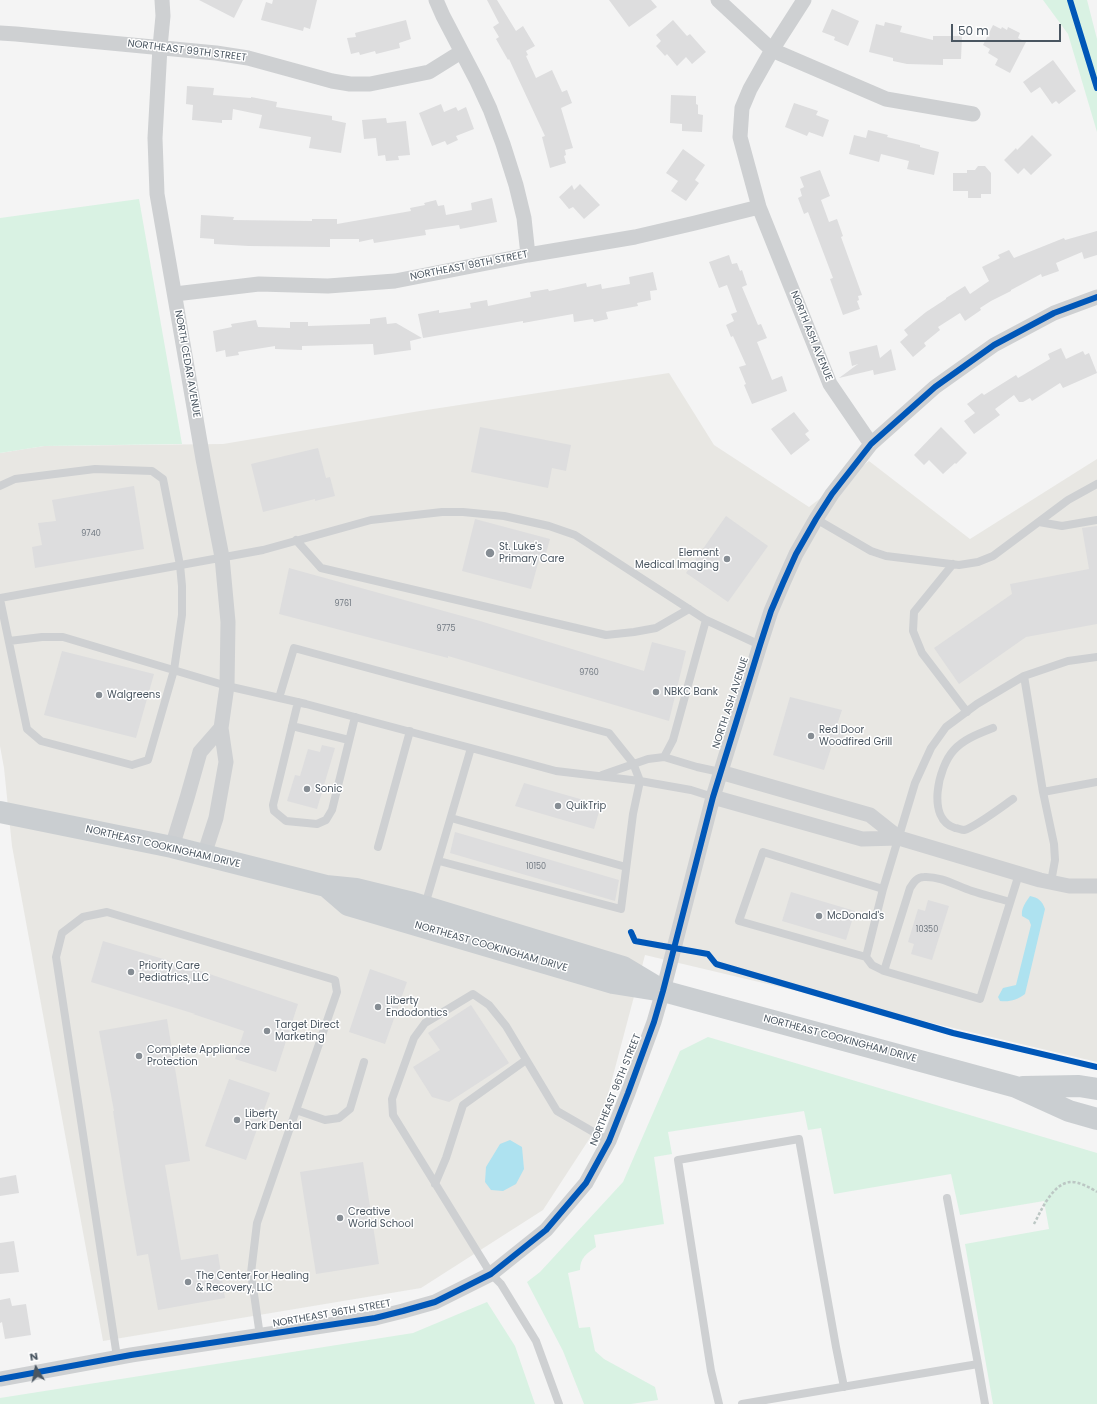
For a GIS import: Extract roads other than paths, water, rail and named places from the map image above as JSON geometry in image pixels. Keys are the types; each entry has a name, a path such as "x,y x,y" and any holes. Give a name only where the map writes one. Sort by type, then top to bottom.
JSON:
{"main road":[{"name":"NORTHEAST COOKINGHAM DRIVE","path":"0,812 172,847 326,886 356,889 425,906 623,967 663,991"},
{"name":"NORTHEAST COOKINGHAM DRIVE","path":"326,886 348,905 613,983 663,991 1016,1087 1069,1111 1097,1118"},
{"name":"NORTHEAST COOKINGHAM DRIVE","path":"1016,1087 1079,1086 1097,1089"}],"street":[{"name":"NORTH CEDAR AVENUE","path":"162,0 163,16 160,47 156,138 157,194 203,459 222,557 228,622 227,686 221,728 226,762 216,818 204,855"},
{"path":"436,0 477,81 490,109 503,144 516,185 524,218 528,255"},
{"path":"718,0 772,50 886,98 973,114"},
{"name":"NORTH ASH AVENUE","path":"663,991 720,772 771,611 796,554 816,519 832,494 871,444 830,384 759,207 740,137 742,108 750,89 772,50 804,0"},
{"name":"NORTHEAST 99TH STREET","path":"0,33 160,47 248,58 332,81 350,84 370,84 428,72 461,52"},
{"name":"NORTHEAST 98TH STREET","path":"175,294 259,284 328,286 395,280 649,234 759,207"},
{"path":"871,444 935,387 994,345 1054,313 1097,297"},
{"path":"172,847 188,798 200,752 221,728"},
{"path":"720,772 870,815 899,838"},
{"path":"713,797 862,839 899,838 1019,874 1051,882 1069,886 1097,886"},
{"name":"NORTHEAST 96TH STREET","path":"0,1379 117,1357 375,1318 435,1302 491,1274 546,1230 586,1183 609,1141 654,1022 663,991"}],"lane":[{"path":"0,486 15,479 95,469 152,471 163,479 180,565 182,615 174,670 148,760 132,766 41,741 27,729 0,599 180,565 222,557 263,550 371,520 442,512 463,512 504,516 548,526 575,535 706,620 760,644"},
{"path":"816,519 871,551 886,556 960,565 978,562 993,556 1068,500 1097,484"},
{"path":"1040,522 1062,526 1097,520"},
{"path":"296,540 321,568 606,635 656,628 689,609"},
{"path":"953,564 914,612 913,631 922,653 967,712"},
{"path":"664,756 673,740 706,620"},
{"path":"9,641 42,637 63,637 227,686 298,702 556,771 640,781 691,790 713,797"},
{"path":"279,698 294,648 609,733 633,763 640,781 633,814 621,909 439,861"},
{"path":"866,957 883,889 915,783 932,748 946,727 977,704 1024,676 1068,661 1097,657"},
{"path":"1024,676 1043,792 1054,844 1055,860 1051,882"},
{"path":"298,702 273,805 274,811 286,821 317,824 326,820 332,810 355,717"},
{"path":"292,726 349,740"},
{"path":"993,728 966,739 953,751 942,769 936,798 940,812 948,826 963,830 972,826 1013,799"},
{"path":"378,847 410,731"},
{"path":"425,906 471,748"},
{"path":"600,776 648,758 664,756 697,767 720,772"},
{"path":"1043,792 1097,782"},
{"path":"451,818 626,868"},
{"path":"883,889 763,852 739,921 866,957 872,965 884,971 980,999 1019,874"},
{"path":"884,971 910,888 914,881 919,878 925,877 937,879 1010,902"},
{"path":"117,1357 56,957 62,933 83,917 107,912 335,980 337,992 257,1223 251,1273 260,1336"},
{"path":"559,1404 536,1341 501,1284 491,1274 393,1115 392,1099 414,1038 425,1024 473,994 490,1005 506,1026 557,1111 609,1141"},
{"path":"435,1184 446,1158 463,1105 526,1060"},
{"path":"296,1110 325,1120 339,1118 350,1109 364,1062"},
{"path":"719,1404 711,1371 678,1160 799,1139 844,1387"},
{"path":"946,1198 985,1404"},
{"path":"742,1404 978,1364"}],"water":[{"path":"1030,896 1043,903 1045,909 1025,994 1013,1000 1000,1001 998,997 1003,988 1016,985 1031,925 1029,920 1022,916 1022,910"},
{"path":"510,1140 522,1147 524,1169 516,1184 503,1191 491,1190 485,1182 486,1167 500,1144"}],"place":[{"name":"St. Luke's Primary Care","path":"490,553"},
{"name":"Element Medical Imaging","path":"727,559"},
{"name":"NBKC Bank","path":"656,692"},
{"name":"Walgreens","path":"99,695"},
{"name":"Red Door Woodfired Grill","path":"811,736"},
{"name":"Sonic","path":"307,789"},
{"name":"QuikTrip","path":"558,806"},
{"name":"McDonald's","path":"819,916"},
{"name":"Priority Care Pediatrics, LLC","path":"131,972"},
{"name":"Liberty Endodontics","path":"378,1007"},
{"name":"Target Direct Marketing","path":"267,1031"},
{"name":"Complete Appliance Protection","path":"139,1056"},
{"name":"Liberty Park Dental","path":"237,1120"},
{"name":"Creative World School","path":"340,1218"},
{"name":"The Center For Healing & Recovery, LLC","path":"188,1282"}]}
